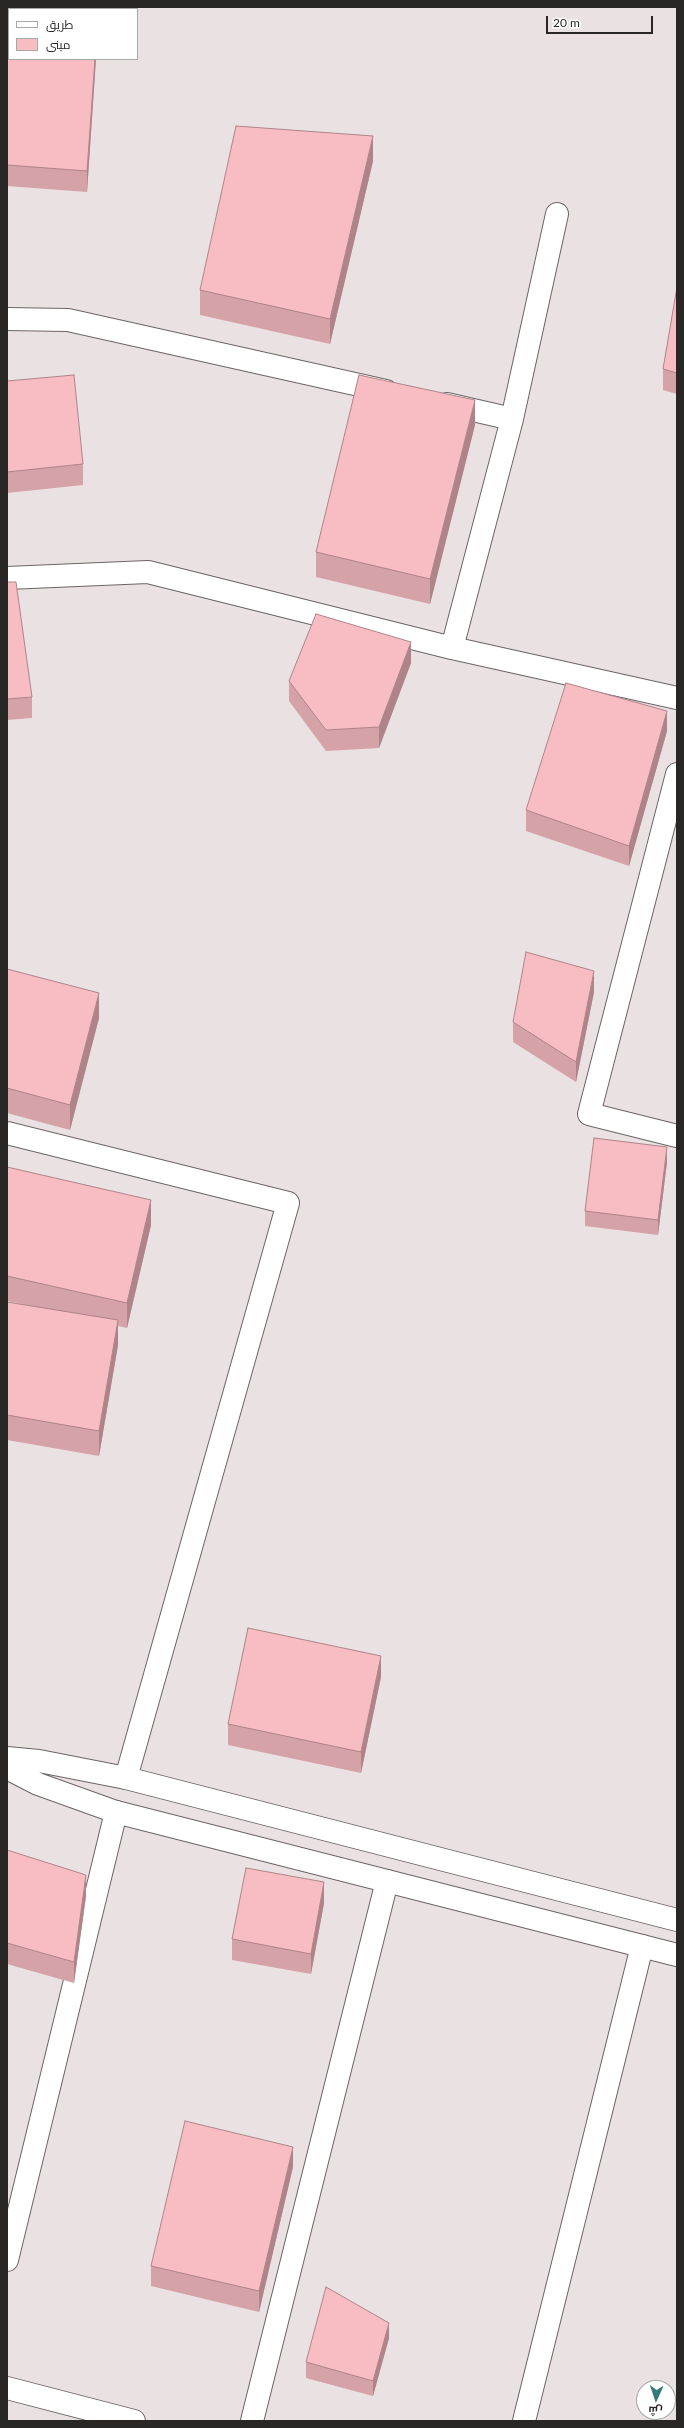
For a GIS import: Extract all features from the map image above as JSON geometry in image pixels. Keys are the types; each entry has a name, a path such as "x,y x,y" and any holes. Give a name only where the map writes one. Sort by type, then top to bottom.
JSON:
{"street":[{"path":"452,648 512,419 557,214"},
{"path":"7,319 68,320 403,395"},
{"path":"426,400 512,419"},
{"path":"7,578 148,572 452,648 677,698"},
{"path":"677,774 589,1114 677,1136"},
{"path":"7,1133 288,1203 126,1778"},
{"path":"7,1758 39,1761 126,1778 677,1920"},
{"path":"7,1768 38,1784 116,1812 677,1955"},
{"path":"7,2260 116,1812"},
{"path":"252,2421 387,1881"},
{"path":"524,2421 642,1946"},
{"path":"7,2388 134,2421"}],"building":[{"path":"8,21 8,60 95,60 87,171 7,165"},
{"path":"236,126 373,136 330,319 200,290"},
{"path":"677,287 677,373 663,369"},
{"path":"74,375 83,464 7,472 7,381"},
{"path":"359,375 475,400 430,579 316,552"},
{"path":"7,582 16,582 32,697 7,699"},
{"path":"316,614 411,642 379,727 326,730 289,681"},
{"path":"566,683 667,711 629,846 526,810"},
{"path":"526,952 594,971 576,1062 513,1022"},
{"path":"7,969 99,993 70,1105 7,1088"},
{"path":"594,1138 667,1147 658,1220 585,1211"},
{"path":"7,1167 151,1200 127,1303 7,1276"},
{"path":"7,1302 118,1320 99,1431 7,1415"},
{"path":"248,1628 381,1656 361,1752 228,1724"},
{"path":"7,1850 86,1875 74,1962 7,1943"},
{"path":"246,1868 324,1882 311,1954 232,1939"},
{"path":"185,2121 293,2147 259,2291 151,2266"},
{"path":"326,2287 389,2323 373,2381 306,2362"}]}
